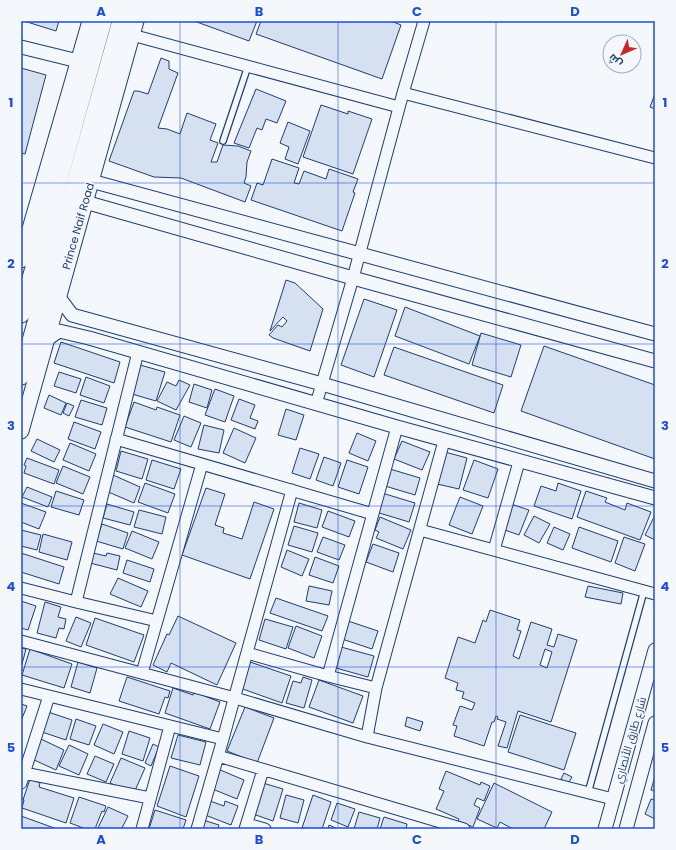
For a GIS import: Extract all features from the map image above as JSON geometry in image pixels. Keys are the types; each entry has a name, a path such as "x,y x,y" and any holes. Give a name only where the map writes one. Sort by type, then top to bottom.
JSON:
{"main road":[{"path":"21,260 78,61 99,21"},
{"path":"21,314 99,21"},
{"name":"Prince Naif Road","path":"21,431 58,296 92,181 127,26"},
{"name":"Prince Naif Road","path":"21,376 127,26"}],"street":[{"path":"316,404 353,278 424,21"},
{"path":"127,26 248,66 399,107"},
{"path":"21,47 78,61"},
{"path":"403,93 655,158"},
{"path":"92,181 655,334"},
{"path":"138,217 143,194"},
{"path":"85,202 655,361"},
{"path":"58,296 72,315 322,384 655,481"},
{"path":"46,340 59,331 89,338 397,428 655,498"},
{"path":"76,602 138,352"},
{"path":"328,676 397,428"},
{"path":"116,439 373,514"},
{"path":"367,737 376,688 444,441"},
{"path":"494,550 519,462"},
{"path":"142,673 202,464"},
{"path":"197,829 224,739 292,490"},
{"path":"420,530 650,592"},
{"path":"21,588 157,621"},
{"path":"21,641 235,698 367,737 614,799"},
{"name":"شارع طارق الأنصاري","path":"605,829 655,650"},
{"path":"247,653 376,688"},
{"path":"21,689 224,739"},
{"path":"49,696 23,778 150,798"},
{"path":"626,829 655,723"},
{"path":"142,829 170,726"},
{"path":"218,756 464,829"},
{"path":"263,770 246,826 265,829"}],"lane":[{"path":"223,141 248,66"},
{"path":"588,793 650,592"}],"building":[{"path":"24,21 59,21 56,31"},
{"path":"194,21 257,21 249,41"},
{"path":"261,21 391,21 401,25 382,79 256,34"},
{"path":"161,58 169,61 169,69 178,73 158,128 167,129 180,134 187,113 216,124 210,140 218,143 211,162 217,162 223,145 238,146 251,151 247,162 244,183 251,186 245,202 181,178 154,177 109,161 134,91 148,94"},
{"path":"21,68 46,75 25,154 21,153"},
{"path":"256,89 286,101 277,123 266,119 262,130 257,128 249,148 234,143"},
{"path":"655,94 655,109 650,107"},
{"path":"321,105 348,114 348,111 372,119 353,174 303,157"},
{"path":"288,122 310,131 298,164 285,159 289,147 280,143"},
{"path":"272,159 299,168 294,183 299,184 304,171 326,179 329,169 358,179 353,192 355,193 342,231 251,200 257,183 263,185"},
{"path":"286,280 295,283 323,309 310,351 273,338 269,335 278,325 282,327 287,321 283,317 270,331"},
{"path":"364,299 397,310 374,377 341,365"},
{"path":"405,307 480,336 469,364 395,336"},
{"path":"481,333 521,345 511,377 472,365"},
{"path":"61,342 120,362 114,383 54,363"},
{"path":"544,346 655,385 655,459 521,411"},
{"path":"394,347 503,385 494,413 384,375"},
{"path":"140,365 165,372 156,401 132,394"},
{"path":"59,372 81,379 76,393 54,386"},
{"path":"86,377 110,386 104,403 80,395"},
{"path":"179,380 190,385 176,410 157,401 167,382 176,386"},
{"path":"194,384 212,390 207,408 189,402"},
{"path":"215,389 234,396 225,422 205,415"},
{"path":"49,395 66,403 61,415 44,408"},
{"path":"239,399 255,405 250,418 258,421 255,429 231,420"},
{"path":"81,400 107,408 102,425 75,417"},
{"path":"134,402 156,410 157,407 180,415 171,442 125,427"},
{"path":"67,403 74,406 69,416 63,413"},
{"path":"286,409 304,415 296,440 278,435"},
{"path":"184,416 201,423 191,447 174,440"},
{"path":"74,422 101,432 95,449 68,439"},
{"path":"204,425 224,430 219,453 198,449"},
{"path":"234,428 256,438 245,463 223,453"},
{"path":"357,433 376,441 368,461 349,453"},
{"path":"37,439 60,450 54,462 31,451"},
{"path":"402,441 430,452 422,470 394,459"},
{"path":"70,443 96,454 89,471 63,460"},
{"path":"300,448 319,454 310,479 292,473"},
{"path":"121,451 148,459 142,479 116,471"},
{"path":"445,452 467,458 459,489 437,484"},
{"path":"324,457 341,463 333,486 316,480"},
{"path":"27,458 59,470 54,484 24,473 26,466 24,465"},
{"path":"152,460 181,469 174,489 146,480"},
{"path":"347,460 368,467 359,494 338,487"},
{"path":"474,460 498,469 488,498 463,490"},
{"path":"63,466 90,477 83,494 56,483"},
{"path":"390,469 420,478 415,495 385,486"},
{"path":"113,475 140,487 134,503 106,491"},
{"path":"145,483 175,494 168,513 138,502"},
{"path":"558,483 581,491 572,519 534,506 541,486 556,491"},
{"path":"27,487 52,497 48,507 22,497"},
{"path":"206,488 225,494 215,525 224,528 223,533 242,539 254,502 274,509 250,579 182,555"},
{"path":"56,491 84,500 79,515 51,507"},
{"path":"586,491 607,498 605,502 625,510 627,503 651,512 640,540 577,517"},
{"path":"382,493 415,503 409,522 376,512"},
{"path":"460,497 483,506 472,534 449,525"},
{"path":"21,503 46,512 39,529 21,522"},
{"path":"299,503 322,510 317,528 294,522"},
{"path":"107,504 134,512 130,525 103,518"},
{"path":"511,504 529,510 519,535 502,529"},
{"path":"139,510 166,517 162,534 134,527"},
{"path":"328,511 355,521 349,537 322,527"},
{"path":"655,515 655,540 645,535"},
{"path":"534,516 550,524 539,543 524,535"},
{"path":"380,517 411,530 403,549 376,538 379,532 375,530"},
{"path":"102,524 128,533 123,549 96,541"},
{"path":"294,526 318,533 312,552 288,545"},
{"path":"554,527 570,534 563,550 547,543"},
{"path":"579,527 618,541 611,562 572,548"},
{"path":"21,530 41,535 37,550 21,546"},
{"path":"132,531 159,542 152,559 125,548"},
{"path":"43,534 72,542 67,560 39,552"},
{"path":"323,537 345,545 339,560 317,552"},
{"path":"624,537 645,544 635,571 615,563"},
{"path":"373,544 399,553 393,572 366,562"},
{"path":"287,550 309,559 302,576 281,567"},
{"path":"21,553 64,567 59,584 21,572"},
{"path":"93,553 106,556 107,553 120,556 117,570 90,563"},
{"path":"315,557 339,566 333,583 309,575"},
{"path":"127,560 154,569 150,582 123,573"},
{"path":"118,578 148,591 141,607 110,594"},
{"path":"309,586 332,591 329,605 306,601"},
{"path":"588,586 623,593 621,604 585,597"},
{"path":"276,598 328,616 322,631 270,613"},
{"path":"21,601 36,606 28,630 21,628"},
{"path":"45,602 61,607 58,617 66,619 64,629 59,628 56,638 37,633"},
{"path":"490,610 520,620 517,630 521,631 513,656 519,659 531,622 552,629 547,645 554,647 558,634 577,640 551,722 518,711 507,748 498,746 506,722 497,719 498,717 496,716 494,722 492,722 484,746 454,736 457,726 453,725 460,706 472,710 475,703 462,698 464,692 456,690 458,683 445,678 458,637 475,643 483,620 486,622","holes":["545,649 552,652 547,668 540,665"]},
{"path":"178,616 236,643 217,685 171,663 167,672 153,665 167,634 169,635"},
{"path":"76,617 91,623 81,647 66,641"},
{"path":"95,618 144,635 134,662 86,645"},
{"path":"265,619 293,627 286,649 259,640"},
{"path":"348,621 378,631 372,649 342,639"},
{"path":"296,626 322,636 314,658 288,648"},
{"path":"341,647 374,656 368,677 336,668"},
{"path":"21,648 26,649 21,668"},
{"path":"30,649 72,664 64,688 22,675"},
{"path":"78,662 97,668 90,693 71,687"},
{"path":"250,662 291,676 282,703 240,688"},
{"path":"127,677 170,691 168,698 165,697 159,714 119,701"},
{"path":"303,677 312,680 304,708 286,703 293,681 301,683"},
{"path":"319,680 363,696 353,723 309,707"},
{"path":"173,688 193,695 194,692 220,702 210,729 165,713"},
{"path":"21,704 27,706 21,721"},
{"path":"245,707 274,718 257,763 227,751"},
{"path":"48,712 72,720 66,740 42,732"},
{"path":"520,715 576,733 564,770 508,752"},
{"path":"407,717 423,722 420,731 405,726"},
{"path":"76,719 96,726 89,745 70,739"},
{"path":"103,724 123,732 114,754 94,745"},
{"path":"129,731 150,738 143,761 122,754"},
{"path":"178,735 206,742 200,765 171,758"},
{"path":"41,739 64,750 56,770 32,759"},
{"path":"153,744 159,747 151,766 145,763"},
{"path":"69,745 88,754 79,775 59,766"},
{"path":"95,756 114,764 106,782 87,774"},
{"path":"121,758 145,768 134,793 110,783"},
{"path":"170,766 199,776 186,817 157,806"},
{"path":"218,769 244,780 237,799 210,788"},
{"path":"446,771 480,785 481,782 490,786 484,801 477,798 474,805 480,808 473,827 436,809 444,791 439,789"},
{"path":"564,773 572,777 568,784 561,779"},
{"path":"655,776 655,791 651,790"},
{"path":"30,779 40,783 39,787 74,798 66,823 22,808"},
{"path":"263,783 283,789 273,821 253,814"},
{"path":"494,783 552,812 544,829 513,829 500,822 497,828 477,819"},
{"path":"286,795 304,800 298,823 280,818"},
{"path":"313,795 331,802 322,829 302,828"},
{"path":"79,797 106,806 104,812 102,811 95,829 86,829 70,823"},
{"path":"651,799 655,800 655,819 645,814"},
{"path":"210,801 224,806 225,801 238,806 231,825 205,815"},
{"path":"337,803 355,809 348,827 331,820"},
{"path":"108,807 128,816 122,828 123,829 98,828"},
{"path":"155,810 186,820 183,829 149,829"},
{"path":"359,812 380,818 377,829 354,829"},
{"path":"21,816 57,829 21,829"},
{"path":"384,817 407,824 406,829 380,829"},
{"path":"203,820 219,825 218,829 200,829"},
{"path":"329,825 338,829 328,829"}]}
